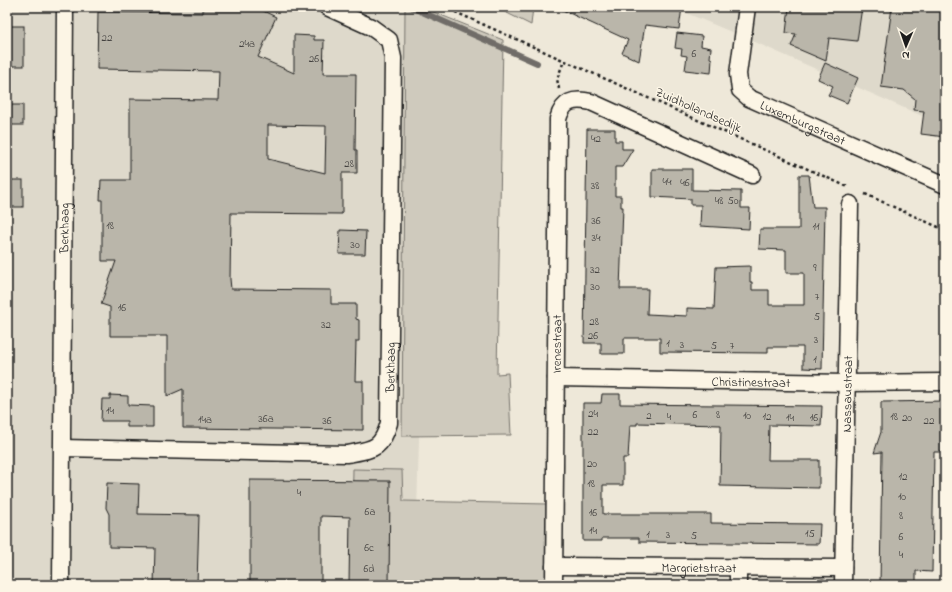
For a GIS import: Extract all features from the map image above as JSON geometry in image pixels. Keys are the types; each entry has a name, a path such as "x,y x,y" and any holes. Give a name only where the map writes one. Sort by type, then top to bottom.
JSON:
{"street":[{"name":"Berkhaag","path":"61,585 66,7"},
{"name":"Berkhaag","path":"62,448 347,454 371,450 384,440 389,423 393,58 389,40 372,27 327,7"},
{"name":"Luxemburgstraat","path":"746,7 738,74 740,90 749,98 945,185"},
{"path":"564,104 576,101 590,102 752,175"},
{"name":"Irenestraat","path":"554,585 558,119 564,104"},
{"name":"Nassaustraat","path":"843,585 846,383 853,197"},
{"name":"Christinestraat","path":"556,378 846,383 945,382"},
{"name":"Margrietstraat","path":"554,566 843,568"},
{"path":"738,567 738,585"}],"path":[{"name":"Zuidhollandsedijk","path":"444,7 564,61 853,197"},
{"path":"564,61 557,79 557,85 564,104"},
{"path":"862,193 945,230"}],"shaded area":[{"path":"7,7 431,7 415,585 7,585"},
{"path":"405,7 421,7 503,40 497,374 508,373 511,435 402,436"},
{"path":"499,7 533,7 531,25 499,9"},
{"path":"672,7 945,7 945,126 741,36"},
{"path":"353,469 402,470 403,501 548,504 547,585 351,585"},
{"path":"762,576 811,576 828,581 832,585 749,585 754,580"}],"building":[{"path":"203,7 255,7 276,17 258,57 294,73 294,35 314,36 314,40 324,40 323,74 356,74 355,150 357,150 357,173 342,173 342,214 231,213 230,279 231,289 331,290 331,304 356,304 356,319 359,320 359,341 356,341 355,381 363,381 363,430 183,428 183,389 167,396 167,336 110,336 110,307 101,304 116,261 102,261 102,200 100,200 101,180 130,180 130,99 218,100 219,71 97,69 98,12 203,13","holes":["268,125 326,126 325,173 268,159"]},
{"path":"556,7 682,7 679,29 645,25 639,61 622,53 628,40"},
{"path":"789,7 862,7 857,41 829,38 826,61 791,46 796,34 786,33"},
{"path":"892,7 945,7 945,137 921,134 924,111 914,110 915,99 904,90 881,87"},
{"path":"7,26 24,26 24,66 7,66"},
{"path":"677,33 702,36 701,46 711,48 711,73 685,70 687,56 681,55 682,49 675,48"},
{"path":"825,63 858,78 847,103 828,95 833,86 818,79"},
{"path":"7,105 23,105 23,125 7,125"},
{"path":"587,129 615,129 615,141 622,141 622,149 633,149 622,167 615,167 615,196 621,196 621,207 623,207 620,289 648,289 647,314 687,316 687,308 714,309 716,267 750,266 750,282 752,282 752,290 769,290 769,305 804,305 804,273 786,273 786,250 759,249 760,229 799,229 799,175 809,175 813,207 825,207 822,369 803,368 803,347 768,347 768,353 660,352 660,338 624,338 624,354 601,354 601,343 584,343"},
{"path":"652,169 692,169 692,190 741,191 741,208 750,208 749,229 700,226 701,205 691,205 691,199 652,197"},
{"path":"7,180 23,180 23,207 7,207"},
{"path":"340,230 366,231 365,254 339,254"},
{"path":"602,394 620,394 620,404 822,406 821,426 769,425 768,460 819,460 819,488 720,486 721,425 637,423 637,425 630,425 628,458 623,458 623,485 603,485 603,514 711,514 711,523 820,524 819,544 639,542 639,538 602,538 602,541 583,541 583,403 601,403"},
{"path":"110,395 128,396 128,405 153,406 153,427 127,427 127,421 101,421 102,399 110,399"},
{"path":"945,401 943,452 934,452 932,572 916,571 916,585 880,585 882,452 874,453 881,432 881,402"},
{"path":"250,480 390,481 389,585 349,585 350,517 321,516 321,585 250,585"},
{"path":"107,483 139,484 138,514 199,515 197,585 154,585 155,548 109,547 109,514 106,508"}],"waterway":[{"path":"411,7 537,63"}]}
